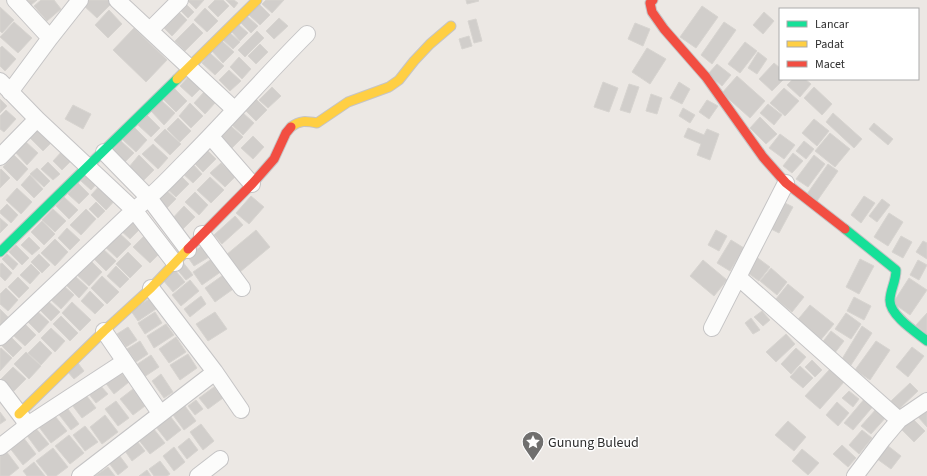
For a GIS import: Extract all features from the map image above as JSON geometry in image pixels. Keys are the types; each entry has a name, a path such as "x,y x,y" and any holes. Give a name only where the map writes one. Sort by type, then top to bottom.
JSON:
{"street":[{"path":"15,0 50,38"},
{"path":"80,0 50,38 5,87 134,210 175,263"},
{"path":"117,0 235,110"},
{"path":"150,30 180,0"},
{"path":"0,252 104,152 257,0"},
{"path":"653,0 650,3 652,12 706,77 763,157 786,183 896,270 897,281 890,303 892,309 927,341"},
{"path":"0,447 21,421 104,331 151,288 274,160 286,133 298,122 304,121 317,123 348,102 389,86 399,80 430,44 452,26"},
{"path":"0,337 134,210 149,198 211,137 307,34"},
{"path":"0,156 37,119"},
{"path":"211,137 252,184"},
{"path":"104,152 149,198 188,250"},
{"path":"712,328 786,183"},
{"path":"202,234 242,288"},
{"path":"738,277 899,420"},
{"path":"151,288 215,372 241,410"},
{"path":"104,331 160,413"},
{"path":"21,421 124,362"},
{"path":"80,476 215,372"},
{"path":"0,388 21,421"},
{"path":"855,476 899,420 927,401"},
{"path":"198,476 220,459"}],"building":[{"path":"27,0 37,0 31,5"},
{"path":"41,0 54,0 61,9 47,21 34,6"},
{"path":"85,0 109,0 112,3 97,18 82,4"},
{"path":"187,0 204,0 196,9"},
{"path":"215,0 223,0 229,6 218,17 208,7"},
{"path":"226,0 234,0 238,3 234,8"},
{"path":"266,0 284,0 272,13 262,4"},
{"path":"466,0 478,0 479,1 467,4"},
{"path":"184,2 194,12 188,18 178,8"},
{"path":"259,4 270,15 260,25 249,15"},
{"path":"702,6 718,17 696,48 680,37"},
{"path":"0,7 14,20 2,33 0,31"},
{"path":"205,8 218,21 207,32 194,20"},
{"path":"176,9 187,20 172,36 161,25"},
{"path":"109,10 122,24 108,38 95,25"},
{"path":"764,12 774,21 763,34 753,25"},
{"path":"247,16 258,26 251,33 241,23"},
{"path":"279,18 288,26 274,39 266,31"},
{"path":"476,19 482,41 474,43 468,21"},
{"path":"14,22 32,38 18,53 0,37"},
{"path":"724,22 736,30 712,64 701,55"},
{"path":"193,23 203,33 185,51 175,41"},
{"path":"635,23 650,29 643,46 628,39"},
{"path":"239,25 248,33 240,41 232,32"},
{"path":"134,28 167,60 146,82 113,50"},
{"path":"257,31 264,38 245,57 238,50"},
{"path":"229,32 240,42 233,49 222,39"},
{"path":"469,36 472,46 462,49 459,39"},
{"path":"221,40 234,52 223,63 211,50"},
{"path":"745,42 757,51 740,73 728,64"},
{"path":"260,44 268,52 256,64 248,56"},
{"path":"2,46 16,59 5,71 0,66 0,48"},
{"path":"647,48 666,59 650,84 632,72"},
{"path":"758,52 767,59 757,74 748,68"},
{"path":"210,53 224,66 215,75 202,63"},
{"path":"239,57 251,69 242,79 230,67"},
{"path":"774,63 779,67 779,80 783,80 772,91 759,79"},
{"path":"717,64 731,75 722,86 708,74"},
{"path":"229,70 241,81 230,91 219,80"},
{"path":"189,76 201,88 192,97 180,86"},
{"path":"737,76 765,101 750,118 722,93"},
{"path":"792,80 806,80 811,84 800,97 787,85"},
{"path":"603,82 618,88 609,112 594,107"},
{"path":"679,82 690,89 682,104 670,98"},
{"path":"629,84 639,87 630,113 620,110"},
{"path":"272,87 281,96 268,108 259,100"},
{"path":"814,87 832,104 822,115 804,98"},
{"path":"174,88 187,101 176,112 163,99"},
{"path":"784,88 799,101 785,116 770,103"},
{"path":"204,92 215,103 205,114 194,103"},
{"path":"651,94 662,98 657,114 646,111"},
{"path":"0,99 7,106 0,113"},
{"path":"256,99 267,110 256,121 245,110"},
{"path":"161,100 175,113 164,125 151,111"},
{"path":"707,100 718,106 709,119 699,112"},
{"path":"190,103 203,116 191,128 179,116"},
{"path":"768,104 782,115 774,125 760,113"},
{"path":"73,105 91,114 83,129 65,119"},
{"path":"683,108 695,115 690,123 679,116"},
{"path":"6,110 16,119 4,132 0,129 0,116"},
{"path":"242,112 254,123 243,135 231,124"},
{"path":"833,113 862,139 854,148 826,122"},
{"path":"147,115 160,128 151,137 138,125"},
{"path":"760,117 777,134 766,144 750,128"},
{"path":"178,118 191,131 180,142 167,129"},
{"path":"814,119 829,131 817,146 802,133"},
{"path":"874,123 893,139 888,145 869,129"},
{"path":"231,126 243,137 232,148 221,137"},
{"path":"134,127 147,140 136,152 122,139"},
{"path":"688,128 704,135 707,129 719,134 710,160 697,155 701,144 684,137"},
{"path":"39,129 52,142 43,151 30,138"},
{"path":"165,129 181,144 170,155 154,140"},
{"path":"830,133 850,149 835,167 815,151"},
{"path":"780,134 795,145 784,159 769,148"},
{"path":"253,136 264,147 253,159 241,148"},
{"path":"25,141 38,153 27,165 15,152"},
{"path":"121,141 134,153 125,162 112,151"},
{"path":"804,141 814,149 806,159 796,151"},
{"path":"153,144 168,158 158,169 142,154"},
{"path":"64,149 74,158 62,170 53,161"},
{"path":"206,149 216,159 203,172 193,162"},
{"path":"793,153 803,161 792,173 783,166"},
{"path":"14,155 28,169 17,181 3,167"},
{"path":"139,155 154,170 143,181 129,167"},
{"path":"814,155 825,164 808,187 796,179"},
{"path":"48,162 60,174 53,180 41,169"},
{"path":"191,162 202,174 193,183 181,172"},
{"path":"221,163 235,177 225,187 210,173"},
{"path":"828,164 838,171 817,201 807,194"},
{"path":"37,168 50,181 44,187 30,174"},
{"path":"1,169 10,178 0,188 0,170"},
{"path":"90,172 99,181 91,190 81,181"},
{"path":"178,173 189,184 176,197 165,187"},
{"path":"30,175 43,189 34,198 21,185"},
{"path":"210,177 224,190 211,203 197,190"},
{"path":"103,182 118,197 106,210 91,195"},
{"path":"78,183 89,194 79,204 68,194"},
{"path":"17,188 32,202 21,214 6,200"},
{"path":"165,189 176,199 165,210 155,200"},
{"path":"195,192 208,205 199,215 185,202"},
{"path":"251,196 264,207 249,224 236,213"},
{"path":"864,196 875,203 861,223 851,215"},
{"path":"64,197 78,210 69,219 56,206"},
{"path":"882,199 890,205 877,222 869,216"},
{"path":"781,201 793,207 779,233 767,227"},
{"path":"96,202 105,211 98,218 89,209"},
{"path":"7,204 18,215 11,223 0,213 0,211"},
{"path":"184,206 195,217 181,231 170,221"},
{"path":"53,209 66,221 55,232 42,220"},
{"path":"86,209 96,219 81,235 70,225"},
{"path":"889,213 903,222 888,246 874,237"},
{"path":"132,215 143,226 130,239 119,229"},
{"path":"235,216 243,225 222,244 214,235"},
{"path":"0,218 8,225 0,233"},
{"path":"42,221 55,234 44,245 31,232"},
{"path":"67,228 80,240 70,250 58,238"},
{"path":"116,230 131,244 117,258 102,244"},
{"path":"256,230 270,247 240,272 226,255"},
{"path":"716,230 727,236 719,251 708,245"},
{"path":"146,234 163,250 150,263 133,247"},
{"path":"901,236 912,242 903,258 892,252"},
{"path":"29,237 40,248 32,255 21,245"},
{"path":"55,239 68,252 55,266 41,253"},
{"path":"731,240 744,248 730,271 717,263"},
{"path":"923,241 927,243 927,259 916,252"},
{"path":"16,245 29,258 22,265 9,252"},
{"path":"202,246 209,257 194,266 187,256"},
{"path":"102,248 116,261 106,271 92,257"},
{"path":"128,252 142,266 130,278 116,264"},
{"path":"7,254 18,264 13,270 2,259"},
{"path":"39,254 50,265 42,273 31,262"},
{"path":"755,256 770,267 759,281 744,270"},
{"path":"213,258 222,271 202,285 193,272"},
{"path":"89,259 102,272 89,286 75,273"},
{"path":"860,259 874,266 859,294 846,287"},
{"path":"703,260 727,280 714,296 690,276"},
{"path":"918,260 927,265 919,280 910,275"},
{"path":"182,261 193,275 186,280 175,267"},
{"path":"2,263 12,273 5,281 0,276 0,264"},
{"path":"31,264 40,273 30,284 20,275"},
{"path":"116,266 129,279 120,288 107,276"},
{"path":"771,268 787,282 777,295 760,281"},
{"path":"175,270 185,282 173,292 163,280"},
{"path":"226,273 236,287 215,302 205,288"},
{"path":"74,275 88,288 79,298 65,284"},
{"path":"102,276 119,292 107,304 91,288"},
{"path":"18,277 29,288 19,298 8,287"},
{"path":"909,278 927,290 910,315 893,303"},
{"path":"190,280 199,291 181,306 172,295"},
{"path":"788,284 804,297 792,312 776,299"},
{"path":"63,285 74,295 61,309 49,298"},
{"path":"6,288 18,300 8,311 0,304 0,294"},
{"path":"90,291 104,305 95,314 81,301"},
{"path":"201,296 206,304 190,317 184,309"},
{"path":"854,297 871,306 864,320 847,311"},
{"path":"46,299 60,312 51,321 37,307"},
{"path":"149,299 156,309 138,321 131,311"},
{"path":"72,302 91,320 80,331 62,313"},
{"path":"810,305 834,324 819,342 795,323"},
{"path":"0,309 8,317 0,325"},
{"path":"35,309 49,322 39,333 25,319"},
{"path":"762,311 770,320 763,326 754,317"},
{"path":"155,312 162,323 145,334 138,323"},
{"path":"215,312 227,329 208,341 196,324"},
{"path":"846,313 861,324 851,339 835,329"},
{"path":"927,313 927,335 916,325"},
{"path":"61,316 78,333 70,341 53,324"},
{"path":"751,318 760,330 753,334 745,323"},
{"path":"24,323 36,335 25,346 13,335"},
{"path":"166,324 174,335 154,348 147,336"},
{"path":"862,326 872,333 851,365 842,359"},
{"path":"128,327 137,340 126,347 117,334"},
{"path":"51,328 65,341 55,352 41,338"},
{"path":"831,331 844,341 834,354 821,344"},
{"path":"786,334 795,344 776,362 766,352"},
{"path":"10,336 22,348 13,357 1,345"},
{"path":"176,337 186,352 169,363 159,349"},
{"path":"40,341 52,353 41,365 28,353"},
{"path":"140,341 148,354 136,362 127,349"},
{"path":"876,341 890,350 870,380 855,370"},
{"path":"912,347 924,356 908,377 896,367"},
{"path":"1,348 12,358 0,371 0,349"},
{"path":"796,348 806,357 791,374 781,364"},
{"path":"26,352 41,366 29,379 14,364"},
{"path":"188,354 197,368 180,380 170,365"},
{"path":"151,355 159,367 144,377 136,365"},
{"path":"812,360 822,370 815,377 805,367"},
{"path":"78,363 84,371 74,379 67,371"},
{"path":"800,366 813,378 803,388 790,377"},
{"path":"13,367 26,379 14,391 1,379"},
{"path":"830,369 844,382 820,409 805,396"},
{"path":"119,370 129,382 114,394 104,381"},
{"path":"161,374 173,392 164,398 152,381"},
{"path":"910,383 918,391 899,409 891,401"},
{"path":"99,384 108,394 96,403 88,393"},
{"path":"214,387 223,398 208,409 199,398"},
{"path":"133,389 145,406 133,415 120,399"},
{"path":"83,391 96,408 82,418 69,401"},
{"path":"849,391 859,399 853,407 842,398"},
{"path":"866,397 875,404 853,430 844,423"},
{"path":"196,400 203,409 195,415 188,406"},
{"path":"116,401 129,418 118,426 105,409"},
{"path":"837,402 849,413 838,426 826,415"},
{"path":"65,405 79,424 71,430 57,412"},
{"path":"185,406 196,421 184,430 173,415"},
{"path":"877,408 887,416 871,434 861,426"},
{"path":"927,408 927,427 918,417"},
{"path":"0,412 6,420 0,424"},
{"path":"105,415 118,432 102,444 90,427"},
{"path":"909,415 925,431 914,442 898,426"},
{"path":"55,416 67,431 51,443 39,427"},
{"path":"170,416 181,430 167,441 156,427"},
{"path":"788,421 806,437 794,451 775,435"},
{"path":"201,424 214,441 203,450 190,432"},
{"path":"34,426 49,444 39,452 25,433"},
{"path":"85,426 98,442 85,451 73,435"},
{"path":"153,428 165,443 150,454 138,439"},
{"path":"862,430 872,438 859,454 849,445"},
{"path":"69,435 84,453 70,464 55,446"},
{"path":"23,437 36,454 23,465 9,447"},
{"path":"189,438 198,450 187,459 178,447"},
{"path":"137,441 145,451 132,461 125,451"},
{"path":"883,442 901,456 891,469 873,456"},
{"path":"842,445 856,458 848,467 833,454"},
{"path":"174,447 185,462 174,471 163,456"},
{"path":"53,448 68,467 56,476 48,476 36,461"},
{"path":"802,449 819,463 808,475 792,461"},
{"path":"6,451 19,468 9,476 0,476 0,456"},
{"path":"119,455 128,467 118,475 109,463"},
{"path":"160,461 170,474 167,476 154,476 149,469"},
{"path":"34,462 45,476 27,476 23,471"},
{"path":"108,467 115,476 95,476"},
{"path":"147,470 151,476 139,476"}],"traffic: fast":[{"path":"0,252 177,79"},
{"path":"845,229 896,270 890,296 891,306 894,312 904,323 927,341"}],"traffic: slow":[{"path":"177,79 257,0"},
{"path":"291,127 297,123 303,122 317,123 348,102 389,87 399,80 430,44 451,26"},
{"path":"19,414 104,331 151,288 188,249"}],"traffic: jam":[{"path":"653,0 650,3 652,12 664,29 706,77 763,157 786,183 845,229"},
{"path":"188,249 252,184 274,159 286,133 291,127"}],"place":[{"name":"Gunung Buleud","path":"533,462"}]}
